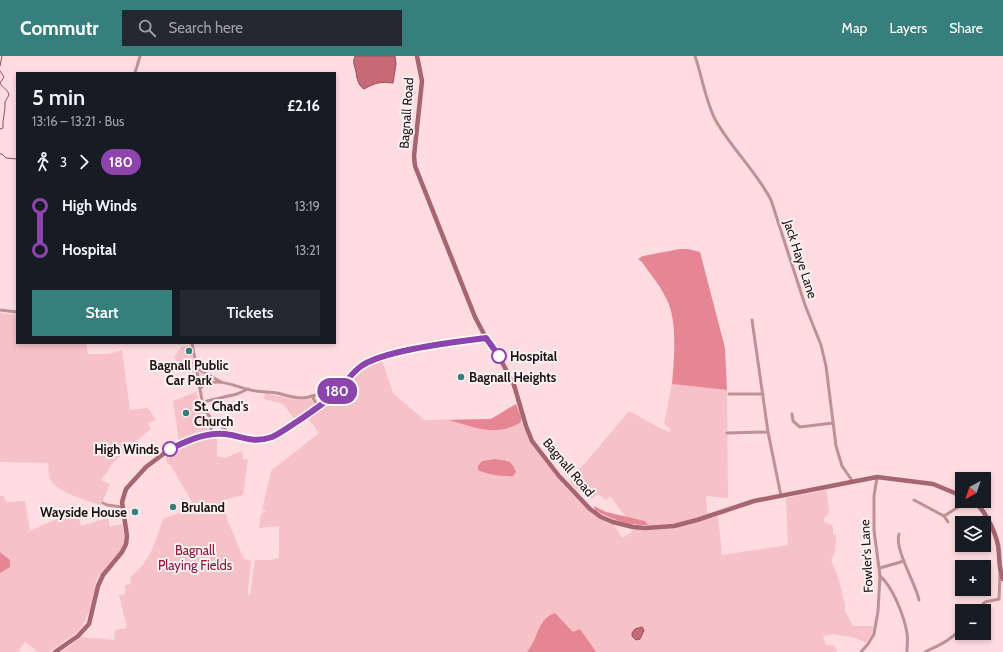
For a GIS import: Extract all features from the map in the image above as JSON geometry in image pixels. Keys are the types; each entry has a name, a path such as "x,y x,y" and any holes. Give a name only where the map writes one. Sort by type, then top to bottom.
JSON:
{"street":[{"path":"136,72 140,56"},
{"name":"Bagnall Road","path":"417,56 422,81 414,156 415,166 475,317 486,338 495,349 514,385 532,441 559,476 590,509 601,517 613,522 633,527 656,528 674,526 697,520 734,509 746,503 877,478 934,484 955,493"},
{"name":"Jack Haye Lane","path":"695,56 701,79 716,122 734,148 764,185 771,200 805,305 823,351 839,459 853,482"},
{"path":"0,310 16,312"},
{"path":"752,320 768,432 781,496"},
{"path":"55,652 78,636 89,624 92,617 98,586 103,575 122,552 126,544 127,536 122,507 126,489 146,467 170,449 210,434 231,435 248,440 266,439 278,434 318,406 337,391 360,367 367,363 388,355 436,345 486,338"},
{"path":"192,344 202,402 212,424 210,434"},
{"path":"196,368 221,382"},
{"path":"200,388 207,384 221,382 232,384 248,390 277,393 302,398 334,390 337,391"},
{"path":"202,402 248,390"},
{"path":"729,394 763,394"},
{"path":"312,396 318,406"},
{"path":"792,414 793,421 800,427 833,423"},
{"path":"211,419 217,422 231,435"},
{"path":"727,433 768,432"},
{"name":"Fowler's Lane","path":"861,652 870,641 876,625 880,576 874,530 874,496 877,478"},
{"path":"914,500 944,516 948,522"},
{"path":"103,503 122,507"},
{"path":"944,516 959,508"},
{"path":"980,508 996,538 1000,572 999,599 985,602 983,604"},
{"path":"899,534 897,538 904,562 919,600"},
{"path":"880,568 904,562"},
{"path":"1000,572 1003,579"},
{"path":"880,576 886,582 901,614 907,635 907,652"},
{"path":"925,652 946,642 955,635"}],"green space":[{"path":"0,313 16,315 16,344 86,344 88,354 109,354 122,350 130,410 148,408 156,420 148,423 150,429 113,463 101,480 110,484 101,505 73,495 59,488 50,479 48,463 0,462"},
{"path":"187,346 191,353 196,371 194,373 174,357 181,347"},
{"name":"Bagnall Playing Fields","path":"382,361 393,393 424,420 519,418 530,441 563,484 590,512 613,523 622,538 638,528 688,525 718,516 722,555 788,545 786,498 826,490 829,513 824,518 824,522 833,525 833,534 836,534 835,552 831,560 838,577 845,604 845,611 853,626 874,626 872,633 866,643 856,638 834,634 823,636 826,645 834,645 837,652 589,652 542,621 531,647 527,652 61,652 81,637 114,640 115,630 127,628 119,595 125,594 125,586 131,583 130,577 148,558 163,519 195,507 171,466 168,464 166,458 167,455 184,445 197,440 217,436 217,456 225,458 242,451 243,459 248,459 243,495 222,500 228,522 244,559 251,561 248,591 248,595 250,595 255,560 271,560 279,558 279,526 259,528 261,514 267,510 262,510 271,471 319,433 308,418 336,399 362,370"},
{"path":"199,373 201,373 212,381 201,385"},
{"path":"672,384 727,390 728,498 706,496 707,515 674,524 648,525 645,521 626,517 610,496 606,500 598,494 591,499 569,482 629,411 670,432 670,428 664,424"},
{"path":"196,392 208,418 202,421 208,430 190,439 179,442 173,401"},
{"path":"265,393 296,400 311,399 315,406 295,420 283,404 264,399"},
{"path":"0,496 4,496 6,502 25,501 30,531 76,510 81,526 108,518 110,527 122,524 125,541 123,547 97,578 90,609 80,630 49,652 38,652 25,642 19,650 21,652 0,652 0,573 10,567 3,554 0,552"}],"shaded area":[{"path":"355,56 395,56 396,64 393,83 378,83 364,89 360,86 357,79 354,63"},
{"path":"680,249 700,252 725,348 727,390 672,384 674,363 674,328 670,307 658,284 642,262 638,259 643,256"},
{"path":"516,404 521,417 521,422 512,427 485,430 449,420 491,419"},
{"path":"495,459 511,463 516,472 513,476 495,475 478,470 478,466 482,461"},
{"path":"594,506 606,512 645,521 648,525 627,523 614,519 595,510"},
{"path":"0,552 10,560 10,567 0,573"},
{"path":"555,613 573,632 580,629 596,652 527,652 544,620"},
{"path":"642,627 644,630 640,639 636,640 632,636 632,633 635,629"}],"waterway":[{"path":"0,66 2,56"},
{"path":"0,71 4,77 0,83 9,95 5,102 3,128 0,129"},
{"path":"0,154 6,158 16,159"}],"bus line":[{"name":"180","path":"170,449 210,434 231,435 248,440 266,439 278,434 332,396 360,367 388,355 436,345 486,338 499,356"}],"place":[{"name":"Bagnall Public Car Park","path":"189,351"},
{"name":"Hospital","path":"499,356"},
{"name":"Bagnall Heights","path":"461,377"},
{"name":"St. Chad's Church","path":"186,413"},
{"name":"High Winds","path":"170,449"},
{"name":"Bruland","path":"173,507"},
{"name":"Wayside House","path":"135,512"}]}
